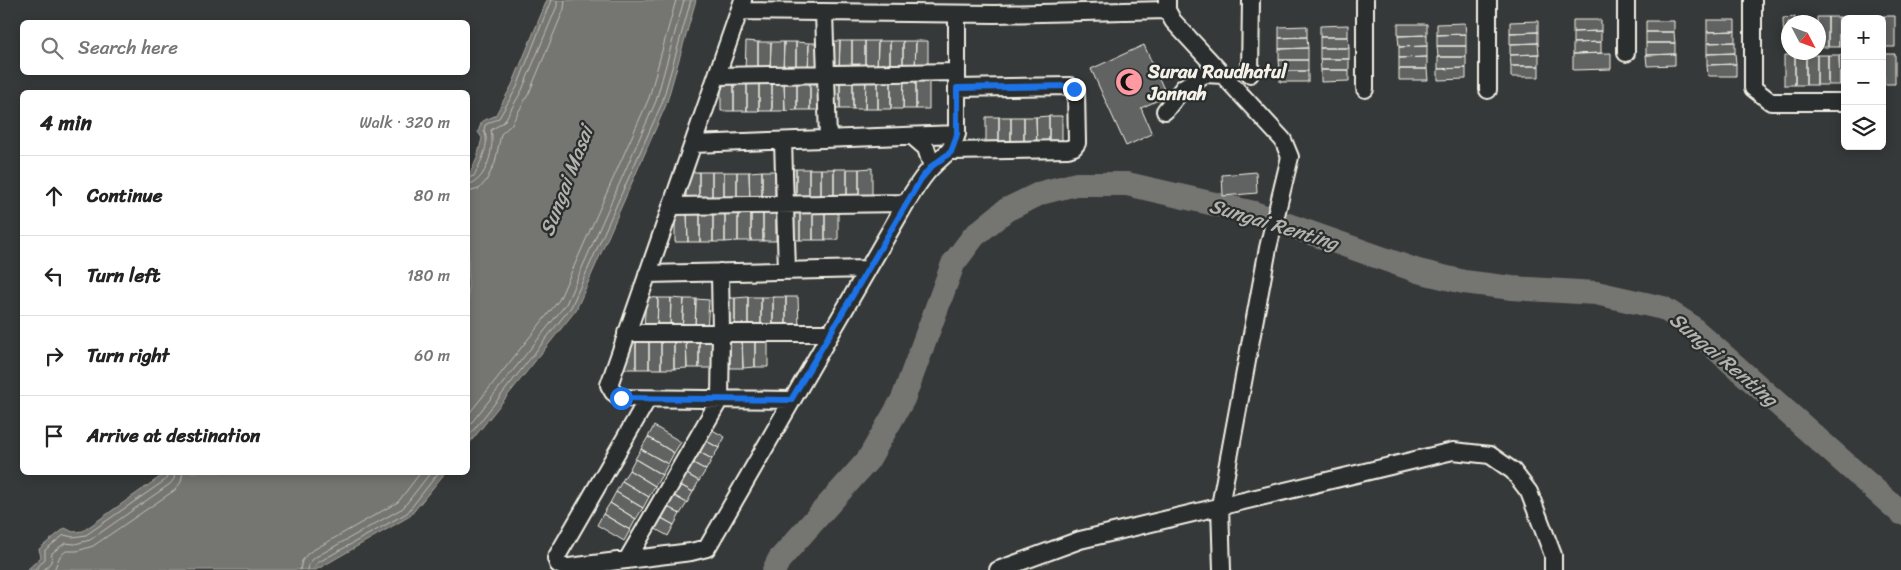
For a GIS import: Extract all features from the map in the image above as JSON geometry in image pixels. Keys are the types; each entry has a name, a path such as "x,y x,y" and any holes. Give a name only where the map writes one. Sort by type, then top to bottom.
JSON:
{"street":[{"path":"1250,74 1251,0"},
{"path":"1365,0 1365,89"},
{"path":"1488,0 1488,90"},
{"path":"1626,0 1626,53"},
{"path":"1753,0 1754,88 1771,102 1841,102"},
{"path":"791,400 646,400 621,398 613,392 609,385 742,5 824,12 873,6 939,7 957,14 995,7 1167,5 1173,21 1283,140 1290,157 1268,248 1220,506 1222,570"},
{"path":"824,12 828,139"},
{"path":"951,152 957,134 957,14"},
{"path":"646,400 556,558 558,564 564,567 691,552 706,548 906,203 921,179 932,166 951,152 1068,149 1074,147 1077,143 1076,95 1074,89 1070,86 826,74 717,76"},
{"path":"1165,111 1184,87 1205,74 1223,75"},
{"path":"693,144 957,134"},
{"path":"912,136 926,148 932,166"},
{"path":"783,141 787,270"},
{"path":"671,206 906,203"},
{"path":"647,274 867,269"},
{"path":"627,560 720,399 722,332 720,272"},
{"path":"626,333 830,333"},
{"path":"998,570 1080,540 1453,451 1490,455 1513,471 1529,492 1553,555 1553,570"}],"water":[{"name":"Sungai Masai","path":"547,0 696,0 666,105 576,310 470,442 470,173 477,158 482,138 478,132 482,121 495,116 512,85"},
{"path":"163,475 443,475 410,516 316,570 27,570 41,557 39,549 65,528 73,532 83,531"}],"building":[{"path":"1886,16 1895,16 1895,47 1886,47"},
{"path":"1826,17 1828,17 1828,47 1826,47"},
{"path":"1828,17 1839,17 1839,47 1828,47"},
{"path":"1839,17 1841,17 1841,47 1839,47"},
{"path":"1573,20 1601,20 1601,31 1573,32"},
{"path":"1707,20 1735,20 1735,31 1707,32"},
{"path":"1538,21 1538,32 1510,33 1510,22"},
{"path":"1646,21 1674,21 1674,32 1646,32"},
{"path":"1465,23 1466,34 1437,35 1437,24"},
{"path":"1398,24 1427,24 1427,35 1398,36"},
{"path":"1348,25 1348,37 1320,37 1320,26"},
{"path":"1307,26 1307,37 1279,38 1279,27"},
{"path":"1601,31 1601,42 1573,43 1573,32"},
{"path":"1735,31 1735,42 1707,43 1707,32"},
{"path":"1538,32 1538,43 1510,44 1510,33"},
{"path":"1646,32 1674,32 1675,43 1646,43"},
{"path":"1466,34 1466,46 1437,46 1437,35"},
{"path":"1427,35 1427,46 1399,47 1398,36"},
{"path":"1307,37 1308,48 1279,49 1279,38"},
{"path":"1320,37 1348,37 1349,48 1320,48"},
{"path":"746,41 758,42 758,73 745,73"},
{"path":"827,41 840,41 839,72 827,72"},
{"path":"840,41 852,41 852,72 839,72"},
{"path":"852,41 865,41 865,72 852,72"},
{"path":"865,41 878,41 877,72 865,72"},
{"path":"878,41 890,41 890,72 877,72"},
{"path":"890,41 903,41 903,72 890,72"},
{"path":"903,41 916,41 915,72 903,72"},
{"path":"916,41 928,41 928,72 915,72"},
{"path":"758,42 771,42 770,73 758,73"},
{"path":"771,42 784,42 783,73 770,73"},
{"path":"784,42 796,42 796,73 783,73"},
{"path":"796,42 809,43 808,74 796,73"},
{"path":"1601,42 1601,53 1573,54 1573,43"},
{"path":"1735,42 1735,53 1707,54 1707,43"},
{"path":"809,43 822,43 821,74 808,74"},
{"path":"1538,43 1539,54 1510,55 1510,44"},
{"path":"1646,43 1675,43 1675,54 1646,55"},
{"name":"Surau Raudhatul Jannah","path":"1144,45 1167,96 1141,108 1152,134 1126,146 1091,69"},
{"path":"1427,46 1427,57 1399,58 1399,47"},
{"path":"1437,46 1466,46 1466,57 1438,57"},
{"path":"1308,48 1308,60 1279,60 1279,49"},
{"path":"1320,48 1349,48 1349,59 1320,59"},
{"path":"1611,53 1611,69 1573,70 1573,54"},
{"path":"1735,53 1736,64 1707,65 1707,54"},
{"path":"1539,54 1539,66 1511,66 1510,55"},
{"path":"1675,54 1675,65 1647,66 1646,55"},
{"path":"1886,54 1895,54 1895,84 1886,84"},
{"path":"1826,55 1828,55 1828,85 1817,85 1817,60 1826,60"},
{"path":"1828,55 1839,55 1840,85 1828,85"},
{"path":"1839,55 1841,55 1841,85"},
{"path":"1427,57 1427,69 1399,69 1399,58"},
{"path":"1438,57 1466,57 1466,68 1438,69"},
{"path":"1320,59 1349,59 1349,70 1321,70"},
{"path":"1279,60 1308,60 1308,71 1280,71"},
{"path":"1784,60 1795,60 1795,85 1784,85"},
{"path":"1795,60 1806,60 1806,85 1795,85"},
{"path":"1806,60 1817,60 1817,85 1806,85"},
{"path":"1736,64 1736,76 1708,76 1707,65"},
{"path":"1511,66 1539,66 1539,77 1511,77"},
{"path":"1466,68 1466,79 1438,80 1438,69"},
{"path":"1399,69 1427,69 1428,80 1399,80"},
{"path":"1321,70 1349,70 1349,81 1321,82"},
{"path":"1280,71 1308,71 1308,82 1280,82"},
{"path":"828,78 840,78 840,109 828,109"},
{"path":"840,78 853,78 853,109 840,109"},
{"path":"853,78 866,78 865,109 853,109"},
{"path":"866,78 878,78 878,109 865,109"},
{"path":"878,78 891,78 891,109 878,109"},
{"path":"891,78 904,78 903,109 891,109"},
{"path":"904,78 916,78 916,109 903,109"},
{"path":"916,78 929,78 929,109 916,109"},
{"path":"797,79 797,110 785,111 784,80"},
{"path":"797,79 810,79 810,110 797,110"},
{"path":"810,79 822,79 822,110 810,110"},
{"path":"721,80 734,80 734,111 721,111"},
{"path":"734,80 747,80 747,111 734,111"},
{"path":"747,80 759,80 759,111 747,111"},
{"path":"759,80 772,80 772,111 759,111"},
{"path":"772,80 784,80 785,111 772,111"},
{"path":"1049,116 1062,116 1062,147 1049,147"},
{"path":"1049,116 1049,147 1037,148 1036,117"},
{"path":"986,117 999,117 999,148 986,148"},
{"path":"999,117 1011,117 1011,148 999,148"},
{"path":"1011,117 1024,117 1024,148 1011,148"},
{"path":"1024,117 1036,117 1037,148 1024,148"},
{"path":"872,168 872,200 859,200 859,169"},
{"path":"796,169 809,169 809,200 796,201"},
{"path":"796,169 796,201 784,201 783,170"},
{"path":"809,169 821,169 821,200 809,200"},
{"path":"821,169 834,169 834,200 821,200"},
{"path":"834,169 847,169 847,200 834,200"},
{"path":"847,169 859,169 859,200 847,200"},
{"path":"762,171 775,171 775,202 762,202"},
{"path":"762,171 762,202 750,202 749,172"},
{"path":"686,172 699,172 699,203 686,203"},
{"path":"699,172 712,172 712,203 699,203"},
{"path":"712,172 724,172 724,203 712,203"},
{"path":"724,172 737,172 737,203 724,203"},
{"path":"737,172 749,172 750,202 737,203"},
{"path":"1256,172 1257,193 1223,196 1222,175"},
{"path":"800,209 813,209 813,240 800,240"},
{"path":"800,209 800,240 787,240 787,210"},
{"path":"813,209 825,209 825,240 813,240"},
{"path":"825,209 838,209 838,240 825,240"},
{"path":"738,210 751,210 751,241 738,241"},
{"path":"738,210 738,241 725,242 725,211"},
{"path":"751,210 763,210 763,241 751,241"},
{"path":"763,210 776,210 776,241 763,241"},
{"path":"675,211 687,211 688,242 675,242"},
{"path":"687,211 700,211 700,242 688,242"},
{"path":"700,211 713,211 713,242 700,242"},
{"path":"713,211 725,211 725,242 713,242"},
{"path":"646,297 658,298 657,329 644,328"},
{"path":"748,297 761,297 761,328 748,328"},
{"path":"748,297 748,328 735,328 735,298"},
{"path":"761,297 773,297 773,328 761,328"},
{"path":"773,297 786,297 786,328 773,328"},
{"path":"786,297 798,297 799,328 786,328"},
{"path":"658,298 671,298 670,329 657,329"},
{"path":"671,298 684,299 682,330 670,329"},
{"path":"723,298 735,298 735,328 723,329"},
{"path":"684,299 696,299 695,330 682,330"},
{"path":"696,299 709,300 707,331 695,330"},
{"path":"768,336 768,367 755,367 755,337"},
{"path":"699,337 712,337 712,368 699,368"},
{"path":"699,337 699,368 687,368 686,338"},
{"path":"730,337 742,337 743,368 730,368"},
{"path":"742,337 755,337 755,367 743,368"},
{"path":"623,338 636,338 636,369 623,369"},
{"path":"636,338 649,338 649,369 636,369"},
{"path":"649,338 661,338 661,369 649,369"},
{"path":"661,338 674,338 674,369 661,369"},
{"path":"674,338 686,338 687,368 674,369"},
{"path":"698,422 725,437 719,448 692,433"},
{"path":"654,426 681,442 674,453 648,437"},
{"path":"692,433 719,448 712,459 685,444"},
{"path":"648,437 674,453 668,464 641,449"},
{"path":"685,444 712,459 706,470 679,455"},
{"path":"641,449 668,464 662,475 635,459"},
{"path":"679,455 706,470 699,481 673,466"},
{"path":"635,459 662,475 655,486 629,470"},
{"path":"673,466 699,481 693,492 666,477"},
{"path":"629,470 655,486 649,497 622,481"},
{"path":"666,477 693,492 687,503 660,488"},
{"path":"622,481 649,497 643,508 616,492"},
{"path":"660,488 687,503 680,514 654,499"},
{"path":"616,492 643,508 636,519 610,503"},
{"path":"654,499 680,514 674,525 647,510"},
{"path":"610,503 636,519 630,530 603,514"},
{"path":"647,510 674,525 668,536 641,521"},
{"path":"603,514 630,530 624,541 597,525"}],"waterway":[{"name":"Sungai Renting","path":"774,570 779,560 868,460 903,399 953,264 974,236 1006,210 1041,193 1076,184 1127,184 1254,213 1418,271 1464,282 1512,288 1596,293 1663,308 1688,324 1901,513"}],"place":[{"name":"Surau Raudhatul Jannah","path":"1129,82"}],"route":[{"path":"621,398 646,400 791,400 921,179 932,166 951,152 957,134 957,88 1070,86 1074,89"}]}
